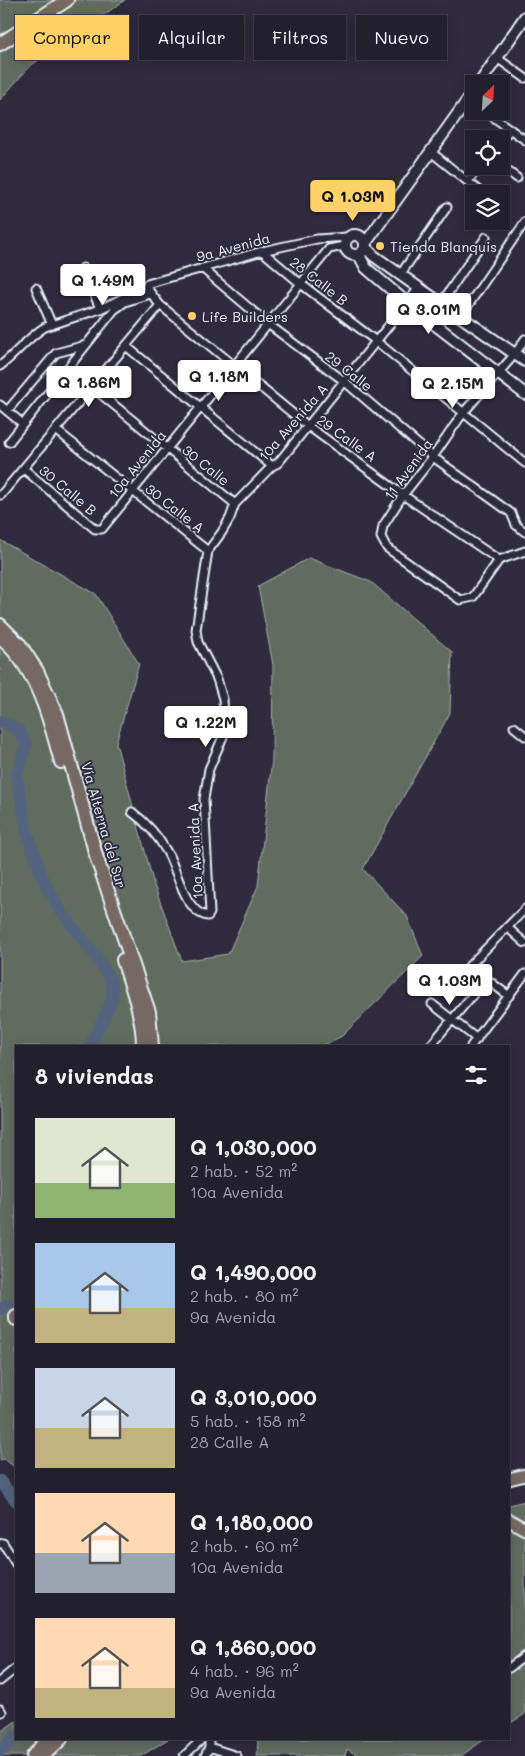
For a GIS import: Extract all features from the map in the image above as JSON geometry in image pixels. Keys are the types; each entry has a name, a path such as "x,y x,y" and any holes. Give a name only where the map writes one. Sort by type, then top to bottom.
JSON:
{"highway":[{"path":"36,15 54,0"},
{"path":"39,15 67,0"},
{"path":"3,37 15,29"},
{"name":"Vía Alterna del Sur","path":"0,625 20,645 37,671 57,714 114,921 133,979 143,1032 142,1045"},
{"name":"Vía Alterna del Sur","path":"0,636 23,662 48,716 89,862 114,921"},
{"name":"Vía Alterna del Sur","path":"133,979 149,1012 152,1045"},
{"path":"33,1756 54,1741"},
{"path":"43,1756 54,1741"}],"main road":[{"path":"485,75 525,19"},
{"path":"465,107 362,245 349,253 346,242 354,234 362,245 374,256 525,361"},
{"path":"362,245 366,268 407,303 525,394"},
{"path":"510,1479 525,1475"},
{"path":"510,1521 525,1529"}],"street":[{"path":"497,58 525,78"},
{"path":"496,120 525,140"},
{"path":"431,152 473,185"},
{"path":"510,173 517,178"},
{"path":"468,181 473,175"},
{"path":"400,275 447,207"},
{"path":"461,316 525,222"},
{"path":"442,302 486,237"},
{"name":"9a Avenida","path":"0,366 38,331 100,309 146,287 147,284 262,251 317,239 346,242"},
{"path":"330,239 329,249 346,242"},
{"name":"10a Avenida","path":"98,530 102,529 329,249"},
{"name":"28 Calle B","path":"262,251 300,284 376,341 525,463"},
{"path":"83,268 100,309"},
{"name":"29 Calle","path":"202,268 268,324 344,381 433,457 512,513 516,524 525,532"},
{"name":"29 Calle A","path":"146,287 160,305 308,426 403,495 499,560"},
{"path":"36,288 52,325"},
{"name":"10a Avenida A","path":"132,812 152,830 161,842 168,854 185,896 194,909 204,916 208,916 210,913 204,799 209,769 225,732 223,699 217,679 198,642 196,630 208,551 222,532 235,504 278,462 419,288"},
{"path":"9,442 114,310 125,302 150,294"},
{"path":"1,495 160,305"},
{"name":"11 Avenida","path":"499,560 473,597 460,600 387,548 381,537 383,526 403,495 433,457 463,413 515,354 525,339"},
{"path":"7,411 56,353 86,345"},
{"path":"126,346 272,466"},
{"name":"30 Calle","path":"92,387 235,504"},
{"path":"0,405 23,424"},
{"name":"30 Calle A","path":"56,430 208,551"},
{"name":"30 Calle B","path":"24,469 98,530"},
{"path":"499,560 525,551"},
{"path":"514,727 525,736"},
{"path":"509,996 469,966 525,909"},
{"path":"507,927 525,944"},
{"path":"472,1045 525,974"},
{"path":"431,1045 486,979"},
{"path":"432,1004 477,1039"},
{"path":"1,1542 15,1563"},
{"path":"510,1667 525,1656"},
{"path":"0,1681 15,1669"},
{"path":"184,1756 201,1740"},
{"path":"205,1756 209,1743 238,1756"}],"green space":[{"path":"0,0 125,0 103,15 15,15 15,60 39,60 30,66 0,100"},
{"path":"0,540 96,594 139,664 116,743 154,885 182,961 228,954 258,886 272,759 273,665 258,586 309,558 371,582 452,652 450,713 363,869 407,916 423,956 342,1036 324,1045 15,1045 15,1467 4,1459 0,1460"},
{"path":"525,1501 525,1714 510,1723 510,1505"},
{"path":"15,1722 15,1740 166,1740 141,1756 0,1756 0,1732"},
{"path":"258,1740 484,1740 461,1756 359,1756 347,1749 345,1756 257,1756"}],"waterway":[{"path":"0,721 19,730 26,745 17,776 27,832 43,879 60,910 109,977 113,990 111,1002 90,1045"},
{"path":"0,1309 9,1305"},
{"path":"0,1481 15,1500"},
{"path":"0,1752 15,1737"}],"place":[{"name":"Tienda Blanquis","path":"380,246"},
{"name":"Life Builders","path":"192,316"}]}
